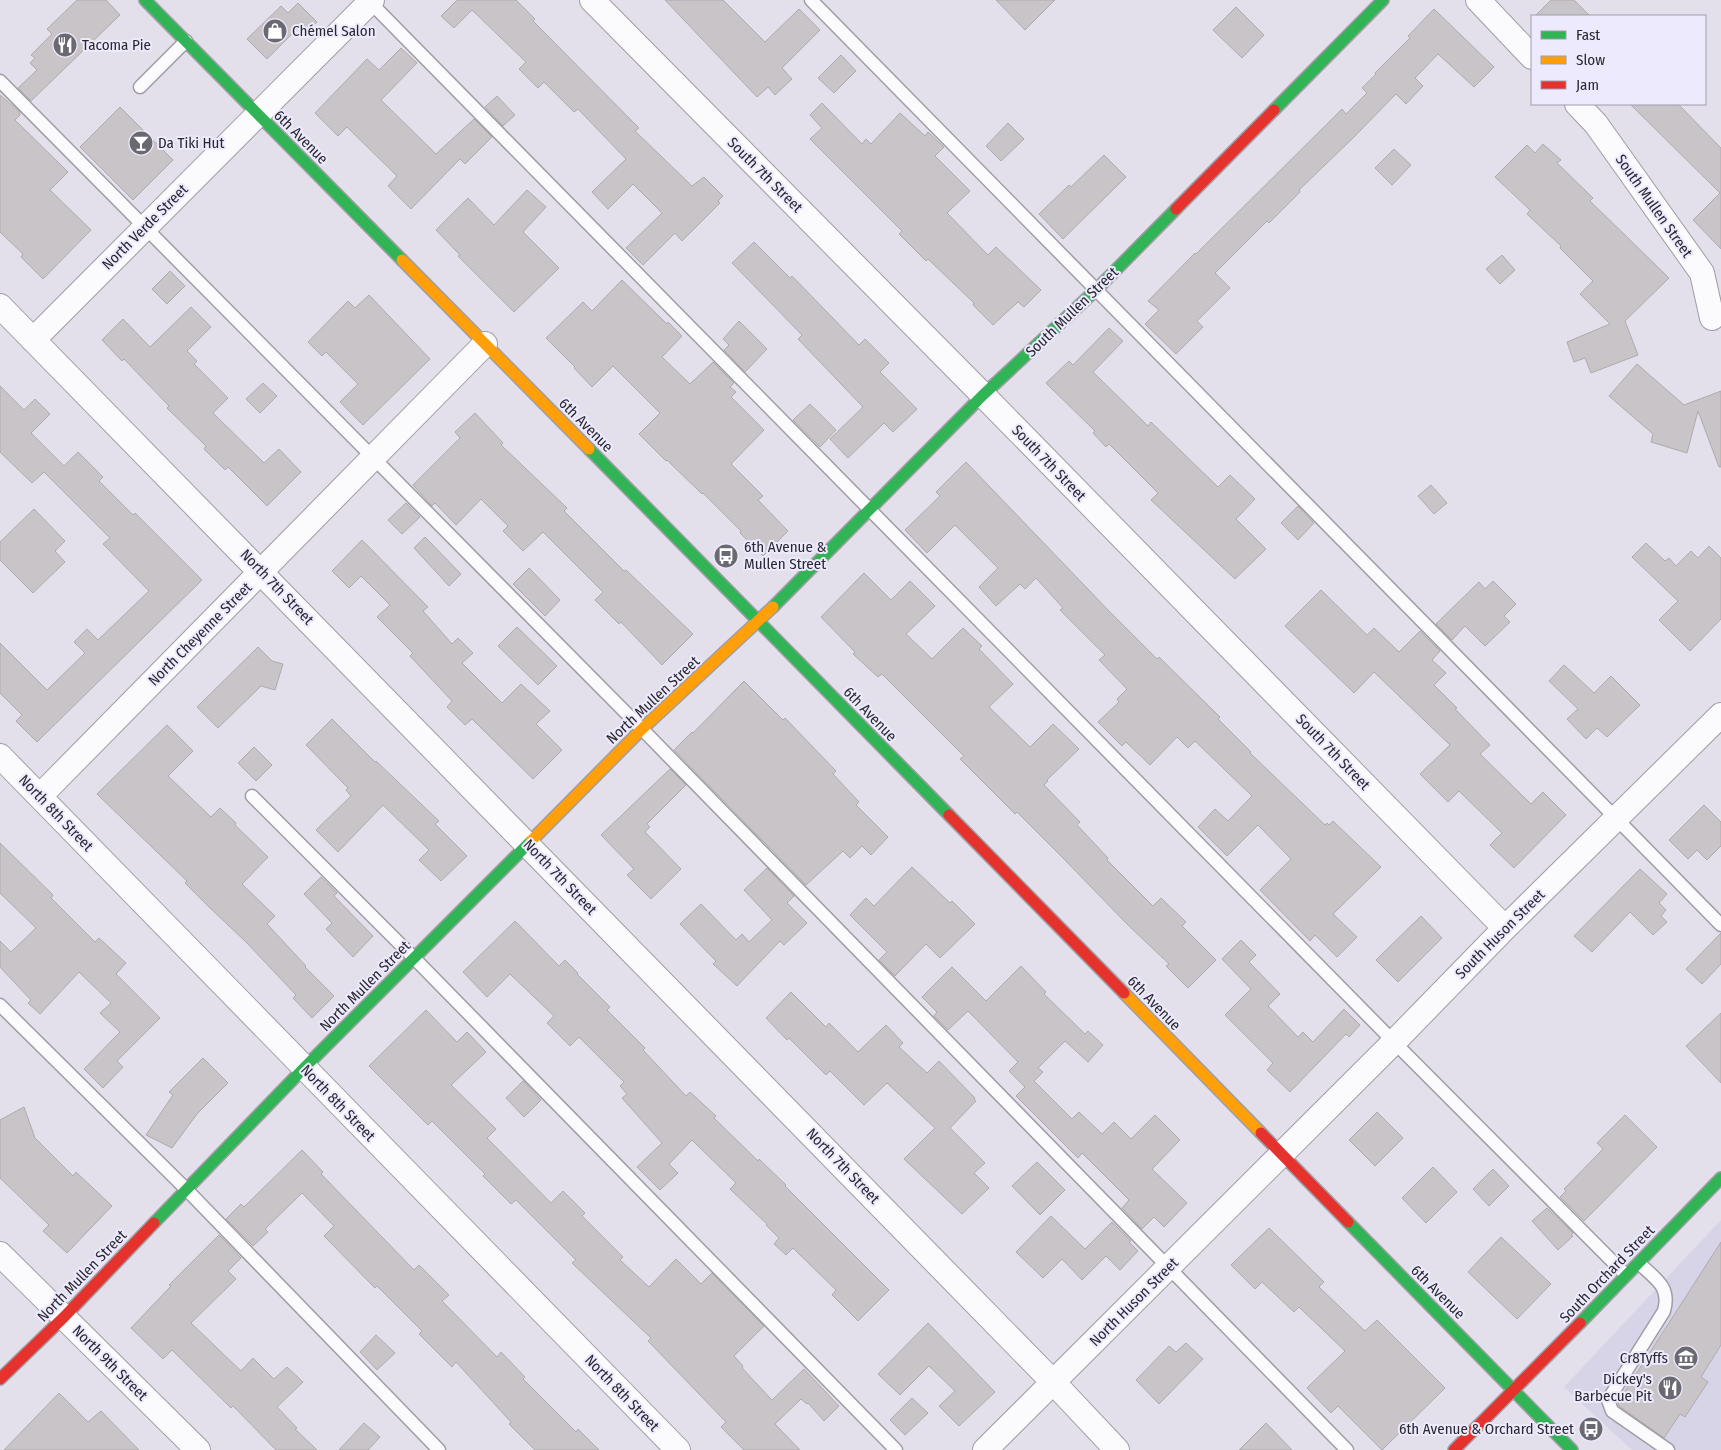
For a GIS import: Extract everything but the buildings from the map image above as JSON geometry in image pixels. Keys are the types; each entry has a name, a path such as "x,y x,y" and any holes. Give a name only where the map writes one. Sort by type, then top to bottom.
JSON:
{"street":[{"name":"6th Avenue","path":"145,0 486,344 1572,1450"},
{"name":"South 7th Street","path":"592,0 983,395 1505,928"},
{"name":"South Mullen Street","path":"759,622 983,395 1097,290 1383,0"},
{"path":"1478,0 1531,56"},
{"name":"North Verde Street","path":"33,340 370,1"},
{"name":"South Mullen Street","path":"1578,105 1596,124 1702,273 1712,318"},
{"name":"North 7th Street","path":"0,306 1054,1382 1118,1450"},
{"name":"North Cheyenne Street","path":"40,796 486,344"},
{"name":"North Mullen Street","path":"0,1379 64,1317 304,1068 642,729 759,622"},
{"name":"South Huson Street","path":"1281,1154 1505,928 1721,715"},
{"name":"North 8th Street","path":"0,756 678,1450"},
{"name":"North Huson Street","path":"985,1450 1281,1154"},
{"name":"South Orchard Street","path":"1454,1450 1721,1178"},
{"name":"North 9th Street","path":"0,1254 198,1450"}],"lane":[{"path":"811,0 1616,820 1721,924"},
{"path":"370,1 1394,1042 1626,1275"},
{"path":"140,87 186,42"},
{"path":"0,81 642,729 1347,1450"},
{"path":"252,796 414,958 896,1450"},
{"path":"0,1005 187,1190 439,1450"},
{"path":"1639,1263 1663,1288 1667,1301 1664,1311 1608,1400 1608,1404 1612,1411 1668,1450"}],"shaded area":[{"path":"1721,1220 1721,1450 1632,1450 1564,1387"}],"traffic: fast":[{"path":"145,0 402,260"},
{"path":"1274,110 1383,0"},
{"path":"773,607 983,395 1097,289 1176,209"},
{"path":"589,449 949,815"},
{"path":"154,1223 304,1068 531,841"},
{"path":"1580,1323 1721,1178"},
{"path":"1348,1222 1572,1450"}],"traffic: slow":[{"path":"402,260 589,449"},
{"path":"531,841 642,729 773,607"},
{"path":"1124,993 1261,1133"}],"traffic: jam":[{"path":"1176,209 1274,110"},
{"path":"949,815 1124,993"},
{"path":"1261,1133 1348,1222"},
{"path":"0,1379 64,1317 154,1223"},
{"path":"1454,1450 1580,1323"}],"place":[{"name":"Chémel Salon","path":"275,31"},
{"name":"Tacoma Pie","path":"65,45"},
{"name":"Da Tiki Hut","path":"141,143"},
{"name":"6th Avenue & Mullen Street","path":"726,556"},
{"name":"Cr8Tyffs","path":"1686,1358"},
{"name":"Dickey's Barbecue Pit","path":"1670,1388"},
{"name":"6th Avenue & Orchard Street","path":"1591,1429"}]}
